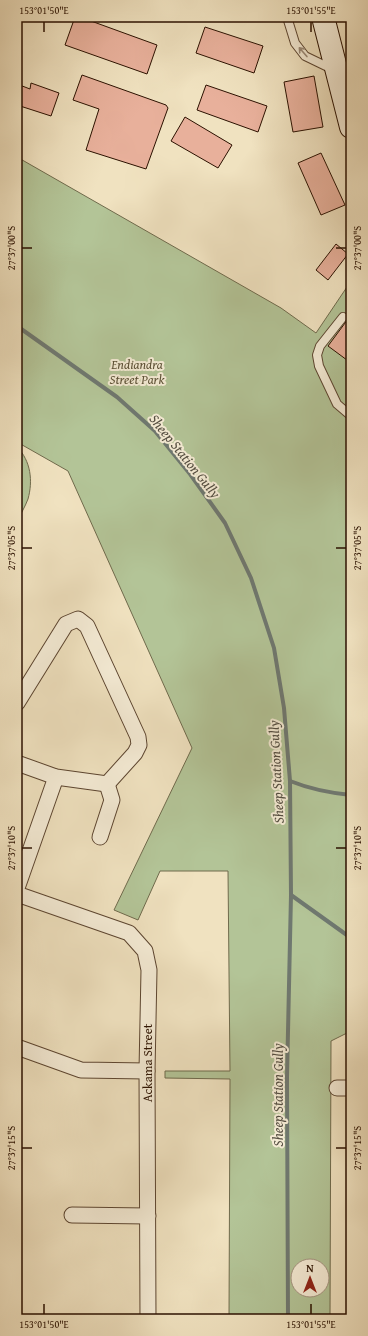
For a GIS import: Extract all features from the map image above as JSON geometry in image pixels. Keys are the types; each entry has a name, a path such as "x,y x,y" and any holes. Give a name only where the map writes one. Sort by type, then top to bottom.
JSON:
{"street":[{"path":"323,17 351,126"},
{"path":"17,703 66,624 78,619 87,626 138,737 139,745 135,753 107,784"},
{"path":"17,762 56,777 107,784"},
{"path":"17,888 56,777"},
{"path":"100,837 112,800 107,784"},
{"name":"Ackama Street","path":"17,894 129,933 145,951 149,970 147,1071 148,1319"},
{"path":"17,1047 81,1070 147,1071"},
{"path":"72,1215 148,1216"}],"lane":[{"path":"287,17 295,43 305,56 336,71"},
{"path":"343,317 320,346 317,354 319,366 337,404 351,416"}],"green space":[{"name":"Endiandra Street Park","path":"17,157 281,308 316,333 351,281 351,1031 331,1041 330,1319 229,1319 230,1079 165,1078 165,1071 230,1071 228,871 160,871 138,920 114,910 192,748 68,471 17,442"},
{"path":"17,447 28,465 30,472 30,492 17,522"}],"building":[{"path":"75,17 80,17 157,45 147,74 65,45"},
{"path":"205,27 263,46 254,73 196,53"},
{"path":"82,75 166,105 168,108 146,169 86,150 99,109 73,100"},
{"path":"314,76 323,127 293,132 284,82"},
{"path":"31,83 59,93 51,116 17,105 17,84 30,89"},
{"path":"206,85 267,106 258,132 197,110"},
{"path":"185,117 232,145 218,168 171,141"},
{"path":"321,153 345,205 321,215 298,163"},
{"path":"336,244 348,254 328,280 316,270"},
{"path":"351,315 351,363 328,346"}],"waterway":[{"name":"Sheep Station Gully","path":"17,326 117,397 155,431 190,474 225,523 251,578 274,648 284,708 290,781 291,895 287,1077 288,1319"},
{"path":"290,781 320,790 351,795"},
{"path":"291,895 351,938"}]}
